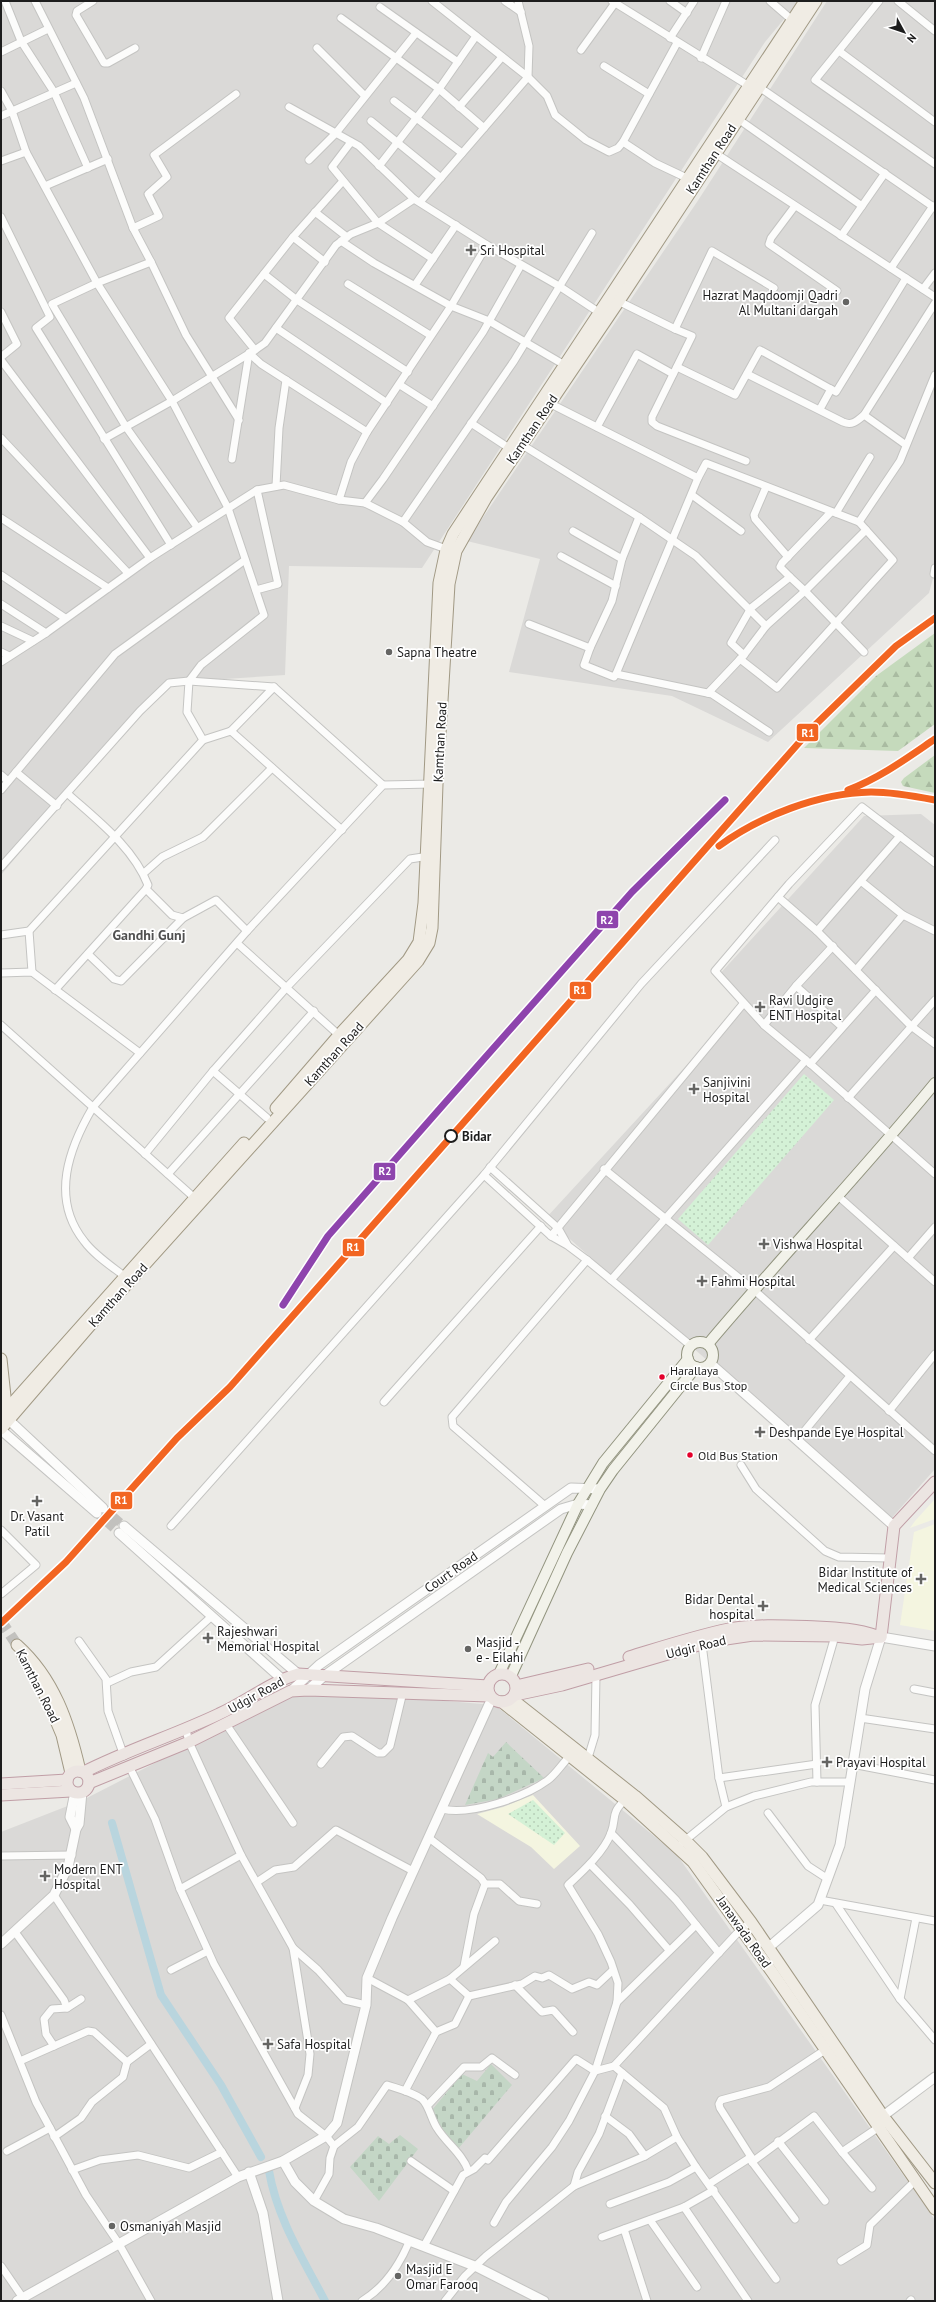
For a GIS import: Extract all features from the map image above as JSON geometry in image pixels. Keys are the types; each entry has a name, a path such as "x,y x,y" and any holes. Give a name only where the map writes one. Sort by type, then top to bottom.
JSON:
{"highway":[{"path":"881,1637 889,1558 894,1526 935,1482"},
{"name":"Udgir Road","path":"1,1784 77,1782 124,1756 186,1730 239,1705 283,1680 303,1674 503,1692 567,1675 675,1642 729,1629 757,1626 832,1628 862,1631 881,1637"},
{"name":"Udgir Road","path":"1,1795 77,1782 129,1766 189,1742 291,1691 503,1692 562,1685 702,1644 753,1635 836,1636 862,1639 881,1637"},
{"path":"499,1674 503,1692 490,1681 499,1674"}],"main road":[{"name":"Kamthan Road","path":"198,1201 267,1118 418,961 430,943 434,904 430,856 440,649 449,584 451,550 482,504 515,444 568,367 618,301 692,181 715,153 738,119 751,92 792,20 805,1"},
{"name":"Kamthan Road","path":"515,444 550,403 568,367 600,313 692,181 751,92 816,1"},
{"name":"Kamthan Road","path":"1,1430 5,1412 198,1201 343,1038"},
{"path":"708,1344 891,1136 935,1083"},
{"path":"699,1341 708,1344 713,1353 710,1363 704,1367 696,1367 688,1359 687,1352 690,1345 699,1341"},
{"path":"1,1359 5,1412"},
{"path":"499,1674 578,1504 587,1489 603,1463 688,1359"},
{"path":"503,1692 567,1553 600,1489 613,1470 696,1367"},
{"name":"Kamthan Road","path":"17,1644 34,1661 52,1689 68,1725 77,1782 62,1734 46,1697 17,1644"},
{"name":"Janawada Road","path":"503,1692 569,1757 706,1863 751,1922 885,2119 935,2183"},
{"name":"Janawada Road","path":"503,1692 588,1758 681,1843 825,2050 877,2128 935,2209"}],"street":[{"path":"4,1 21,41 54,92 88,168"},
{"path":"34,1 76,83 108,159 133,228 186,335 239,420"},
{"path":"93,1 78,11 76,15 104,63 108,63 135,48"},
{"path":"432,1 528,77 547,96 554,115 586,140 609,152 618,148 623,142 677,43"},
{"path":"505,1 521,12"},
{"path":"104,439 172,401 252,352 264,343 344,239 378,223 417,200 441,178 528,77 529,46 518,1"},
{"path":"670,1 687,13"},
{"path":"670,38 694,1"},
{"path":"701,58 726,1"},
{"path":"770,1 792,20"},
{"path":"879,1 815,80 935,164"},
{"path":"898,1 935,31"},
{"path":"581,50 614,2 751,92 885,173 934,207 891,268"},
{"path":"380,7 458,62"},
{"path":"342,18 439,89 484,128"},
{"path":"1,52 48,29"},
{"path":"309,160 336,133 416,33"},
{"path":"379,166 439,89 476,36"},
{"path":"317,48 365,96"},
{"path":"839,51 935,122"},
{"path":"459,107 502,57"},
{"path":"604,66 649,94"},
{"path":"1,116 76,83"},
{"path":"1,91 12,111 26,152 97,283 172,401 228,508 264,615 201,665 189,681 187,712 203,740"},
{"path":"133,228 159,216 148,194 167,177 154,155 236,94"},
{"path":"394,101 462,153"},
{"path":"290,107 359,146 417,200 456,226 559,286 600,313"},
{"path":"738,119 862,206"},
{"path":"370,121 441,178"},
{"path":"351,142 332,167 378,223 433,259"},
{"path":"623,142 649,160 692,181"},
{"path":"1,161 26,152"},
{"path":"715,153 935,297"},
{"path":"45,186 108,159"},
{"path":"841,236 885,173"},
{"path":"343,180 293,237 229,318 252,352 286,380 367,432"},
{"path":"795,206 771,238 769,244 837,291"},
{"path":"315,212 362,256 452,306 489,321 568,367"},
{"path":"1,216 50,317 36,328 170,545"},
{"path":"415,285 456,226"},
{"path":"403,522 514,361 524,341 592,233"},
{"path":"293,237 325,262"},
{"path":"339,500 351,462 367,432 400,385 430,335 452,306 487,245"},
{"path":"675,329 712,251 774,288"},
{"path":"151,262 97,283 52,304 126,427 197,527"},
{"path":"365,503 384,479 489,321 521,265"},
{"path":"923,290 935,273"},
{"path":"264,274 297,300 408,372"},
{"path":"677,367 736,396 760,350 836,392 906,278"},
{"path":"348,284 430,335"},
{"path":"618,301 692,336 652,417 652,422 657,426 746,461"},
{"path":"747,374 848,424 855,423 864,415 935,303"},
{"path":"1,312 17,344 1,357"},
{"path":"276,328 387,403"},
{"path":"232,459 252,352"},
{"path":"597,427 637,354 673,374"},
{"path":"1,360 150,558"},
{"path":"859,522 900,461 935,374"},
{"path":"276,486 279,428 286,380"},
{"path":"400,385 433,406"},
{"path":"820,409 831,389"},
{"path":"550,403 698,478"},
{"path":"864,415 906,446"},
{"path":"471,423 515,444 639,517 673,540 696,556 751,608 766,626"},
{"path":"2,441 128,573"},
{"path":"864,652 780,567 788,557 834,513 870,457"},
{"path":"616,674 698,478 706,463 859,522 893,560 837,624 776,688 742,657 731,643 751,608 790,577"},
{"path":"1,662 46,633 150,558 257,490 284,485 339,500 365,503 403,522 427,542 451,550"},
{"path":"766,487 755,519 788,557"},
{"path":"256,590 278,584 257,490"},
{"path":"692,495 741,531"},
{"path":"639,517 622,559 612,601 590,648 584,666 614,677 616,674 708,693 770,732"},
{"path":"1,518 108,588"},
{"path":"708,693 742,657 766,626 805,591 866,530"},
{"path":"573,532 622,559"},
{"path":"561,556 616,586"},
{"path":"1,790 115,654 245,560"},
{"path":"1,575 65,618"},
{"path":"1,604 46,633"},
{"path":"529,624 590,648"},
{"path":"1,626 33,641"},
{"path":"1,652 9,656"},
{"path":"1,867 68,794 140,711 169,682 189,681 274,687 383,785 433,784"},
{"path":"1,935 29,931 203,740 231,731 274,687"},
{"path":"231,731 342,830"},
{"path":"144,873 162,857 202,837 272,768"},
{"path":"16,772 57,806"},
{"path":"1,775 8,782"},
{"path":"127,1278 83,1240 68,1210 65,1173 77,1133 93,1107 238,944 247,931 383,785"},
{"path":"55,990 148,885 144,873 115,837 68,794"},
{"path":"935,863 862,807 778,897 715,971 723,978 743,1004 764,1025 935,1174"},
{"path":"817,931 862,882 900,836"},
{"path":"171,1526 484,1175 641,984 774,840"},
{"path":"145,1154 213,1071 287,988 410,859 430,856"},
{"path":"862,882 903,915 935,931"},
{"path":"146,889 172,915 183,918"},
{"path":"778,897 817,931 912,1026 935,1044"},
{"path":"88,954 114,979 121,981 183,918 216,900 247,931"},
{"path":"856,970 903,915"},
{"path":"29,931 32,972"},
{"path":"238,944 343,1038"},
{"path":"764,1025 832,946"},
{"path":"1,973 32,972 140,1053"},
{"path":"796,986 842,1028"},
{"path":"611,1280 808,1062 842,1028 876,990"},
{"path":"848,1098 935,1000"},
{"path":"551,1236 604,1169 743,1004"},
{"path":"168,1174 238,1094 314,1011"},
{"path":"1,1025 198,1201"},
{"path":"213,1071 267,1118"},
{"path":"490,1167 558,1228 567,1245"},
{"path":"604,1169 754,1290 935,1451"},
{"path":"484,1175 551,1236 567,1245 587,1260 690,1345"},
{"path":"838,1196 935,1282"},
{"path":"384,1402 541,1226"},
{"path":"908,1258 935,1227"},
{"path":"809,1340 894,1246"},
{"path":"544,1506 453,1426 452,1417 457,1409 587,1260"},
{"path":"889,1411 935,1354"},
{"path":"710,1363 894,1526"},
{"path":"797,1440 850,1376"},
{"path":"1,1430 100,1510 5,1412"},
{"path":"740,1465 756,1489 825,1551 839,1557 889,1558"},
{"name":"Court Road","path":"291,1691 303,1674 319,1665 571,1488 600,1489"},
{"path":"308,1690 324,1676 561,1509 578,1504 592,1505"},
{"path":"283,1680 212,1616 122,1529 303,1674"},
{"path":"1,1530 36,1565 1,1594"},
{"path":"467,1561 472,1571"},
{"path":"107,1683 130,1672 156,1667 212,1616"},
{"path":"817,1782 818,1764 815,1705 836,1636"},
{"path":"768,1948 818,1905 840,1846 865,1689 881,1637"},
{"name":"Udgir Road","path":"881,1637 935,1646"},
{"path":"79,1642 107,1683 108,1711 124,1756"},
{"path":"702,1644 719,1778 726,1807"},
{"path":"588,1758 595,1735 596,1675"},
{"path":"914,1689 935,1693"},
{"path":"321,1764 343,1737 348,1735 352,1736 378,1753 383,1753 390,1746 404,1692"},
{"path":"1,2266 20,2299 238,2176 282,2161 326,2136 337,2123 366,2005 367,1978 413,1871 442,1809 503,1692"},
{"path":"860,1718 935,1728"},
{"path":"226,1724 293,1823"},
{"path":"186,1730 189,1742 241,1855 293,1948 310,2054 308,2075 295,2108"},
{"path":"442,1809 459,1812 508,1799 547,1781 569,1757"},
{"path":"719,1778 818,1764"},
{"path":"852,1764 935,1780"},
{"path":"129,1766 155,1819 180,1889 208,1951 298,2114 326,2136 334,2146"},
{"path":"2,1942 15,1932 54,1895 68,1868 72,1855 76,1829 79,1824 77,1782"},
{"path":"681,1843 726,1807 754,1796 817,1782 849,1782"},
{"path":"494,2223 506,2202 552,2147 596,2071 617,2002 618,1984 614,1970 598,1934 568,1885 590,1864 611,1833 615,1809 625,1800"},
{"path":"768,1813 808,1866 828,1879"},
{"path":"257,1882 276,1870 294,1867 336,1830 413,1871"},
{"path":"611,1833 676,1900 719,1953"},
{"path":"429,1838 481,1878 485,1884"},
{"path":"1,1856 72,1855"},
{"path":"180,1889 241,1855"},
{"path":"590,1864 630,1905 669,1950"},
{"path":"485,1884 497,1883 519,1901 537,1904"},
{"path":"464,1966 474,1914 485,1884"},
{"path":"54,1895 238,2176"},
{"path":"820,1900 935,1921"},
{"path":"836,1904 900,1999 935,2040"},
{"path":"900,1999 916,1918"},
{"path":"424,2246 463,2175 485,2158 488,2160 576,2059 596,2071 614,2066 741,1929 751,1922"},
{"path":"617,2002 696,1925"},
{"path":"15,1932 64,2000 67,2008"},
{"path":"408,2000 450,1979 495,1941"},
{"path":"293,1948 318,1970 345,2000 366,2005"},
{"path":"171,1970 208,1951"},
{"path":"405,2091 436,2032 455,2024 469,1996 515,1985 535,1976 542,1978 549,1975 572,1988 589,1982 597,1985 614,1970"},
{"path":"367,1978 408,2000 436,2032"},
{"path":"450,1979 469,1996"},
{"path":"515,1985 542,2012 553,2010 573,2032"},
{"path":"54,2046 46,2034 44,2019 52,2009 67,2008 81,1999"},
{"path":"1,2015 36,2102 54,2137 86,2195 119,2244 152,2301"},
{"path":"20,2061 88,2031 94,2032 126,2062"},
{"path":"54,2137 81,2118 92,2102 123,2077 126,2062 151,2044"},
{"path":"795,2219 752,2159 720,2108 719,2104 721,2100 775,2084 825,2050"},
{"path":"428,2105 464,2067 481,2067 492,2058 515,2075"},
{"path":"614,2066 664,2108 677,2137 696,2167 776,2279"},
{"path":"574,2186 578,2172 599,2134 622,2073"},
{"path":"842,2152 877,2128 885,2119 935,2076"},
{"path":"314,2201 330,2174 330,2158 334,2146 358,2127 388,2085 421,2098 428,2105 429,2115 438,2130 465,2162 468,2170"},
{"path":"605,2116 629,2134 645,2156"},
{"path":"602,2237 684,2207 814,2116 872,2188"},
{"path":"7,2151 50,2128"},
{"path":"449,2300 465,2276 477,2267 486,2256 574,2186 645,2156 677,2137"},
{"path":"778,2142 825,2201"},
{"path":"72,2170 100,2160 138,2154 189,2168 222,2152"},
{"path":"282,2161 295,2182 314,2201 344,2219 376,2228 477,2267 544,2301"},
{"path":"411,2161 454,2192"},
{"path":"610,2204 669,2182 696,2167"},
{"path":"249,2172 263,2213 278,2301"},
{"path":"841,2261 867,2245 870,2225 915,2181"},
{"path":"684,2207 748,2301"},
{"path":"650,2220 697,2287"},
{"path":"624,2229 647,2301"},
{"path":"367,2300 386,2282 402,2258 409,2242"}],"shaded area":[{"path":"1,1 799,1 765,42 422,568 289,566 285,675 163,683 1,875"},
{"path":"827,1 935,1 935,571 929,593 768,742 672,696 509,672 540,559 467,541 697,202"},
{"path":"921,814 935,825 935,1469 889,1521 546,1218 743,1004 717,977 864,816"},
{"path":"804,1074 834,1100 708,1245 678,1219"},
{"path":"935,1499 935,1519 910,1528 915,1521"},
{"name":"Bidar Institute of Medical Sciences","path":"935,1524 935,1631 900,1625 914,1532"},
{"path":"299,1689 495,1705 677,1855 935,2220 935,2301 1,2301 1,1832 83,1800"},
{"path":"533,1795 580,1846 554,1869 531,1847 477,1814 503,1807"},
{"path":"533,1800 565,1833 554,1845 508,1814"}],"green space":[{"path":"935,633 935,724 898,751 804,748 876,676"},
{"path":"935,755 935,793 903,786 901,782 904,778"},
{"path":"506,1742 544,1778 498,1799 465,1805 488,1753 493,1757"},
{"path":"491,2064 512,2085 458,2149 440,2128 432,2110 462,2074 477,2081"},
{"path":"400,2135 418,2149 379,2201 350,2167 378,2136 389,2144"}],"waterway":[{"path":"112,1823 161,1995 221,2085 261,2157"},
{"path":"269,2171 284,2222 325,2301"}],"tunnel":[{"path":"103,1508 124,1526"},
{"path":"97,1513 119,1533"},
{"path":"1,1621 17,1645"}],"transit line":[{"name":"R1","path":"1,1623 66,1562 177,1438 230,1387 812,728 896,646 935,618"},
{"name":"R1","path":"848,790 882,774 935,739"},
{"name":"R1","path":"719,846 735,835 771,816 791,808 831,797 851,793 879,792 903,794 935,800"},
{"name":"R2","path":"283,1305 328,1236 632,892 725,800"}],"place":[{"name":"Sri Hospital","path":"471,250"},
{"name":"Hazrat Maqdoomji Qadri Al Multani dargah","path":"846,302"},
{"name":"Sapna Theatre","path":"389,652"},
{"name":"Ravi Udgire ENT Hospital","path":"760,1007"},
{"name":"Sanjivini Hospital","path":"694,1089"},
{"name":"Bidar","path":"451,1136"},
{"name":"Vishwa Hospital","path":"764,1244"},
{"name":"Fahmi Hospital","path":"702,1281"},
{"name":"Harallaya Circle Bus Stop","path":"662,1377"},
{"name":"Deshpande Eye Hospital","path":"760,1432"},
{"name":"Old Bus Station","path":"690,1455"},
{"name":"Dr. Vasant Patil","path":"37,1501"},
{"name":"Bidar Institute of Medical Sciences","path":"921,1579"},
{"name":"Bidar Dental hospital","path":"763,1606"},
{"name":"Rajeshwari Memorial Hospital","path":"208,1638"},
{"name":"Masjid - e - Eilahi","path":"468,1649"},
{"name":"Prayavi Hospital","path":"827,1762"},
{"name":"Modern ENT Hospital","path":"45,1876"},
{"name":"Safa Hospital","path":"268,2044"},
{"name":"Osmaniyah Masjid","path":"112,2226"},
{"name":"Masjid E Omar Farooq","path":"398,2276"}],"district":[{"name":"Gandhi Gunj","path":"149,935"}]}
